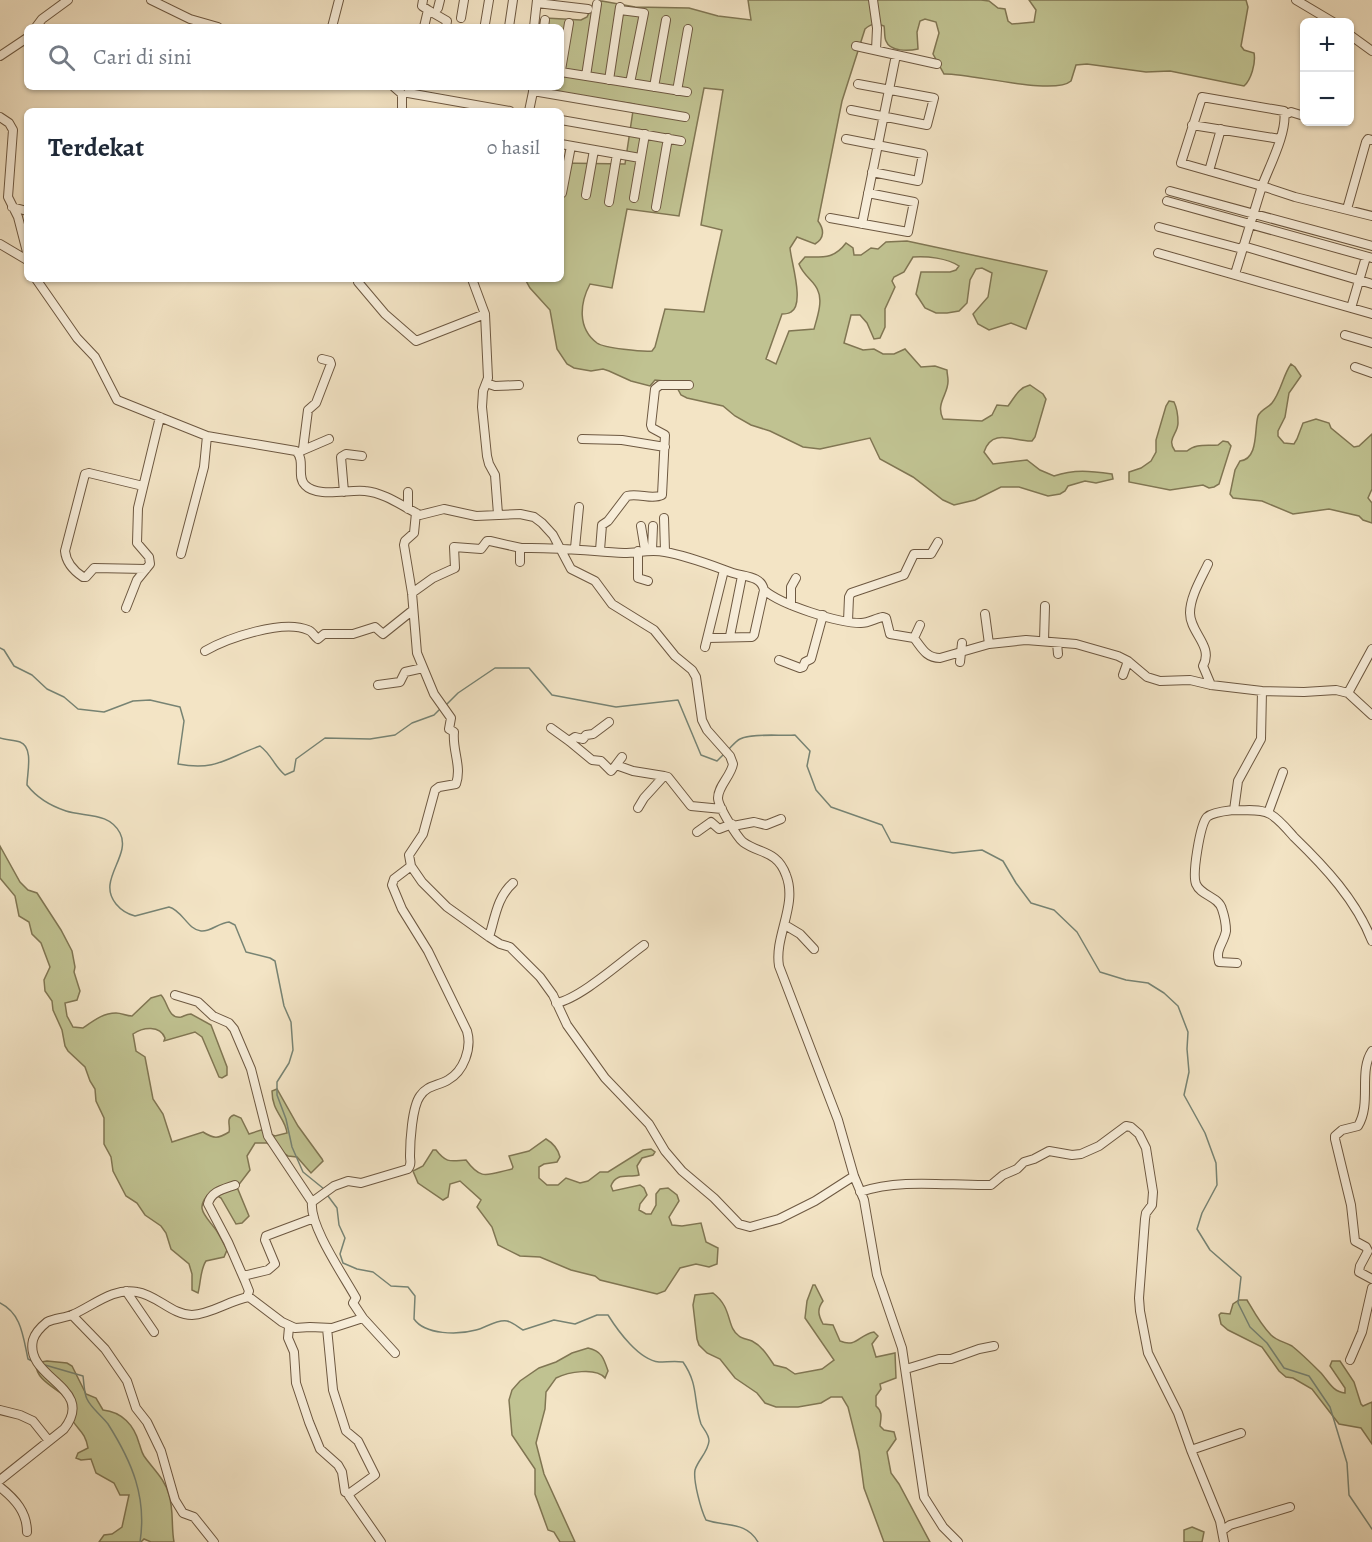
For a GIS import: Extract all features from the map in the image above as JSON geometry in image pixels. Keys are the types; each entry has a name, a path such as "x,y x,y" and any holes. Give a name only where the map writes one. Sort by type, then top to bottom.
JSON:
{"street":[{"path":"38,24 68,0"},
{"path":"151,0 190,20 206,24"},
{"path":"333,24 339,0"},
{"path":"423,0 422,6 447,21 446,24"},
{"path":"461,18 464,0"},
{"path":"485,24 489,0"},
{"path":"509,24 513,0"},
{"path":"873,0 877,28 876,50"},
{"path":"1296,0 1326,18"},
{"path":"534,24 537,2 593,7 586,76"},
{"path":"609,80 620,8 644,13 630,83"},
{"path":"425,24 428,10"},
{"path":"654,87 666,21"},
{"path":"564,53 569,22"},
{"path":"677,91 688,29"},
{"path":"1354,38 1372,51"},
{"path":"0,56 24,40"},
{"path":"856,46 937,64"},
{"path":"862,224 896,55"},
{"path":"564,72 687,92"},
{"path":"851,110 927,125 934,98 858,84"},
{"path":"397,90 402,94 404,108"},
{"path":"405,108 409,90 496,108"},
{"path":"530,108 533,90"},
{"path":"538,90 685,117"},
{"path":"1181,163 1201,98 1204,96 1282,110 1285,115 1280,139 1252,212 1235,274"},
{"path":"1285,115 1291,112 1300,115"},
{"path":"0,117 11,125 14,136 8,197 18,217 24,240"},
{"path":"564,120 681,141"},
{"path":"1192,126 1280,139"},
{"path":"1209,171 1221,129"},
{"path":"634,198 645,134"},
{"path":"656,207 668,138"},
{"path":"846,139 923,154 918,181 872,172"},
{"path":"1347,209 1366,142 1368,139 1372,140"},
{"path":"564,145 640,158"},
{"path":"564,183 571,146"},
{"path":"586,195 594,150"},
{"path":"609,202 617,154"},
{"path":"1172,161 1295,197 1372,216"},
{"path":"1170,191 1372,246"},
{"path":"830,218 908,232 914,202 868,193"},
{"path":"1167,201 1369,258 1359,280 1351,308"},
{"path":"12,207 24,210"},
{"path":"1159,227 1243,247 1372,284"},
{"path":"0,244 24,258"},
{"path":"1158,253 1372,314"},
{"path":"38,282 77,338 95,357 115,399 207,436 301,451 329,439"},
{"path":"358,282 385,314 416,341 484,314"},
{"path":"473,282 484,314 488,378 482,399 486,447 489,464 495,475 498,514"},
{"path":"1345,335 1372,343"},
{"path":"322,359 331,363 316,403 308,410 301,451 302,479 306,486 313,489 344,492 364,490 381,494 423,515 444,509 476,516 520,514 534,518 542,523 560,548 571,569 595,581 612,604 654,630 675,656 692,670 698,688 702,720 707,730 730,756 733,767 718,795 722,809 743,842 767,853 779,863 786,873 790,891 777,957 781,975 838,1120 868,1217 877,1275 900,1341 906,1369 924,1497 942,1527 958,1542"},
{"path":"1355,368 1372,373"},
{"path":"486,383 495,386 519,385"},
{"path":"600,550 603,525 627,496 632,494 658,497 662,495 664,433 651,427 656,389 660,385 689,386"},
{"path":"126,608 137,580 150,566 150,559 138,546 136,540 137,512 160,417"},
{"path":"181,554 204,467 207,436"},
{"path":"582,439 622,440 665,447"},
{"path":"344,492 341,457 346,454 362,456"},
{"path":"143,486 85,474 65,551 74,569 83,577 86,577 94,568 146,569"},
{"path":"408,492 414,533 404,543 412,593 417,653 443,707 451,718 449,729 454,732 453,747 459,764 458,781 455,785 441,786 435,790 423,834 409,855 411,866 422,882 447,907 500,944 510,947 524,959 553,995 567,1025 600,1067 604,1076 649,1124 665,1151 682,1171 714,1198 740,1225 750,1227 779,1219 815,1201 854,1176"},
{"path":"575,548 579,507"},
{"path":"664,518 664,552"},
{"path":"640,526 645,550"},
{"path":"648,581 638,578 652,526"},
{"path":"412,593 433,578 454,568 454,547 481,549 486,542 490,541 521,548 575,548 625,553 645,550 664,552 691,557 760,581 764,590 779,601 823,615 848,621 866,622 883,616 886,618 890,634 914,638 928,656 949,660 962,648 1026,640 1044,641 1088,647 1128,661 1153,680 1190,680 1210,685 1262,691 1336,690 1348,693 1372,715"},
{"path":"848,621 851,593 901,577 906,572 914,554 930,555 938,542"},
{"path":"520,562 521,548"},
{"path":"1208,564 1190,611 1190,621 1206,650 1206,661 1203,666 1210,685"},
{"path":"724,570 706,643 730,636 748,638 754,635 764,590"},
{"path":"730,636 742,576"},
{"path":"790,605 791,587 796,578"},
{"path":"1044,641 1045,606"},
{"path":"205,651 227,639 287,625 308,630 318,639 324,634 352,634 375,627 383,634 413,609"},
{"path":"986,614 989,644"},
{"path":"779,660 800,668 811,659 823,615"},
{"path":"914,638 920,625"},
{"path":"1058,643 1058,654"},
{"path":"960,662 962,648"},
{"path":"1348,693 1372,649"},
{"path":"1124,675 1128,661"},
{"path":"378,685 400,682 405,672 423,668"},
{"path":"1234,810 1238,781 1261,739 1262,691"},
{"path":"569,741 574,737 583,739 609,722"},
{"path":"551,728 592,760 601,761 611,771 622,757"},
{"path":"616,765 633,771 668,777 691,806 722,809"},
{"path":"1268,813 1283,772"},
{"path":"638,808 664,776"},
{"path":"1237,963 1219,962 1217,956 1219,945 1226,930 1222,909 1217,901 1198,888 1195,879 1200,834 1205,819 1211,815 1234,810 1268,813 1319,862 1347,896 1357,909 1372,942"},
{"path":"697,832 712,822 719,829 754,822 766,825 781,819"},
{"path":"312,1202 334,1186 348,1181 361,1183 408,1169 411,1165 410,1150 417,1099 426,1089 448,1080 459,1072 466,1054 469,1038 467,1031 428,951 402,909 392,885 394,879 411,866"},
{"path":"489,937 499,902 505,890 513,883"},
{"path":"785,925 800,934 814,949"},
{"path":"556,1003 588,988 644,945"},
{"path":"175,995 198,1002 215,1017 229,1023 234,1029 251,1070 268,1136 312,1202 311,1210 320,1233 356,1298 354,1303 363,1318 395,1353"},
{"path":"1372,1051 1368,1060 1370,1067 1365,1115 1359,1126 1342,1130 1335,1139 1353,1213 1355,1241 1366,1247 1368,1251 1359,1272 1372,1279"},
{"path":"860,1192 904,1183 991,1185 1003,1174 1019,1168 1024,1162 1046,1152 1053,1150 1072,1155 1081,1154 1099,1146 1123,1127 1131,1127 1139,1134 1146,1148 1153,1192 1152,1205 1145,1219 1139,1298 1143,1328 1155,1369 1178,1413 1223,1530 1224,1542"},
{"path":"236,1185 211,1196 208,1202 243,1276 249,1291 247,1297"},
{"path":"243,1276 267,1270 275,1264 265,1240 266,1236 314,1218"},
{"path":"1350,1359 1362,1332 1372,1288"},
{"path":"0,1480 49,1441 68,1424 71,1418 72,1405 67,1391 39,1366 33,1350 34,1336 48,1322 72,1315 98,1301 126,1291 145,1294 173,1310 191,1315 247,1297 295,1328 332,1328 363,1318"},
{"path":"126,1291 154,1332"},
{"path":"72,1315 105,1348 123,1376 136,1408 147,1422 161,1450 175,1500 183,1513 194,1517 214,1542"},
{"path":"290,1326 288,1338 294,1352 296,1383 320,1449 338,1465 342,1472 345,1492 349,1494 381,1542"},
{"path":"327,1328 333,1390 343,1421 347,1432 358,1442 375,1475 349,1494"},
{"path":"906,1369 939,1359 951,1359 979,1348 994,1346"},
{"path":"0,1410 33,1421 49,1441"},
{"path":"1191,1450 1241,1432"},
{"path":"0,1487 14,1498 27,1520 27,1532"},
{"path":"1223,1530 1230,1525 1290,1507"}],"green space":[{"path":"748,0 981,0 989,1 998,8 1005,9 1008,21 1012,24 1034,22 1036,10 1029,0 1246,0 1248,7 1241,46 1244,50 1254,53 1254,66 1244,86 1170,71 1146,72 1087,64 1076,65 1071,81 1062,85 1048,86 944,74 933,54 939,33 936,22 925,19 920,21 917,32 918,49 910,50 900,50 888,45 884,26 876,24 870,26 865,29 842,101 818,221 822,236 815,244 797,237 790,248 797,301 791,312 782,314 766,359 776,364 789,331 814,329 817,320 820,305 817,288 799,264 805,257 823,257 833,254 846,243 853,248 854,255 861,255 871,248 878,249 886,242 907,241 1047,271 1026,329 1011,323 989,330 978,324 973,314 988,297 992,273 982,268 976,269 970,280 967,303 959,311 936,313 925,308 916,294 921,272 950,272 959,266 937,258 913,257 904,272 894,277 892,281 895,287 885,309 885,327 880,338 874,339 867,323 860,315 851,315 844,343 863,350 874,349 883,354 894,354 905,349 921,367 935,366 947,370 948,385 941,403 943,419 982,421 992,415 997,405 1008,406 1020,391 1030,385 1046,399 1035,437 1032,441 1005,438 992,440 984,452 993,464 1027,460 1040,470 1054,476 1069,472 1090,471 1112,474 1113,479 1096,483 1085,481 1068,486 1060,494 1048,496 1019,487 1001,487 975,500 954,505 943,500 913,477 880,459 870,438 820,449 803,447 770,431 751,425 723,406 681,395 674,382 655,380 650,386 603,369 591,371 574,368 567,364 557,349 550,310 527,282 564,282 564,163 625,164 634,104 568,95 555,90 564,90 564,24 545,24 546,18 581,20 587,17 594,2 602,1 635,7 689,8 718,16 751,20","holes":["704,88 723,90 701,225 722,230 704,312 665,309 652,351 624,349 597,343 583,323 582,315 587,291 590,284 612,288 627,209 679,216"]},
{"path":"1291,364 1301,376 1289,393 1285,417 1278,436 1284,443 1294,444 1303,423 1316,419 1329,423 1331,428 1354,447 1359,446 1372,434 1372,489 1368,498 1372,503 1372,523 1359,516 1329,509 1293,514 1262,501 1233,498 1230,494 1235,470 1240,461 1246,459 1253,449 1258,416 1275,399"},
{"path":"1169,401 1174,402 1178,415 1178,427 1172,440 1175,451 1218,445 1223,441 1228,442 1231,446 1219,484 1214,487 1209,488 1203,485 1170,490 1129,482 1129,472 1151,461 1156,452 1156,440"},
{"path":"0,846 20,882 28,890 37,893 72,951 74,972 80,991 77,1000 65,1003 67,1016 73,1027 83,1028 111,1013 132,1016 151,998 161,995 173,1015 181,1017 191,1014 211,1025 227,1067 227,1075 222,1078 219,1077 202,1037 195,1032 164,1041 163,1034 151,1028 133,1034 136,1051 145,1057 153,1099 163,1114 172,1142 203,1132 213,1137 222,1136 229,1132 229,1120 234,1115 241,1118 249,1134 261,1130 275,1136 287,1133 273,1098 272,1091 277,1089 298,1126 323,1161 311,1173 297,1157 288,1156 267,1143 255,1143 247,1156 250,1170 237,1187 249,1216 242,1223 236,1224 221,1198 211,1192 202,1203 204,1213 227,1250 224,1257 206,1261 198,1293 192,1290 192,1274 189,1264 171,1249 161,1226 145,1215 137,1203 126,1196 113,1171 111,1157 104,1144 104,1118 96,1101 95,1089 85,1067 65,1046 52,1001 45,991 44,980 50,967 41,943 32,934 29,922 19,916 15,896 0,878"},
{"path":"546,1139 555,1146 560,1157 557,1162 539,1167 539,1178 547,1185 558,1185 566,1178 580,1183 588,1181 600,1172 608,1172 643,1150 651,1149 655,1152 653,1155 642,1158 637,1166 639,1175 619,1177 611,1186 613,1191 640,1185 647,1195 640,1204 639,1210 651,1214 656,1205 656,1194 660,1189 668,1188 677,1195 679,1201 669,1217 672,1225 701,1223 706,1242 718,1248 717,1264 709,1267 696,1264 680,1268 665,1291 657,1294 600,1280 595,1276 571,1270 540,1257 520,1256 498,1245 492,1227 477,1207 481,1200 460,1181 450,1184 448,1197 443,1200 418,1183 413,1171 423,1166 433,1150 436,1150 443,1158 450,1161 466,1160 481,1174 497,1173 512,1169 509,1156 529,1151"},
{"path":"813,1285 823,1301 819,1309 821,1321 823,1324 833,1325 840,1341 854,1342 874,1332 878,1336 872,1344 876,1357 895,1353 896,1378 880,1384 881,1389 876,1396 876,1406 881,1413 880,1426 884,1430 894,1432 896,1439 887,1452 891,1473 930,1542 884,1542 864,1488 859,1451 848,1407 842,1397 831,1397 821,1403 798,1407 776,1407 765,1403 757,1393 735,1378 720,1359 707,1353 699,1345 693,1305 695,1295 713,1293 724,1305 735,1332 759,1346 774,1365 786,1368 795,1374 822,1369 834,1360 805,1318 807,1301"},
{"path":"1239,1300 1247,1300 1271,1335 1292,1346 1320,1372 1333,1388 1345,1393 1345,1388 1330,1366 1332,1361 1340,1361 1354,1382 1361,1404 1363,1406 1372,1402 1372,1444 1361,1428 1339,1424 1312,1389 1293,1378 1286,1377 1262,1347 1228,1330 1221,1324 1219,1315 1221,1313 1230,1314 1233,1304"},
{"path":"588,1348 599,1353 604,1359 608,1371 605,1378 595,1373 574,1372 556,1378 546,1392 545,1409 536,1443 544,1474 575,1542 560,1542 554,1532 548,1530 535,1494 535,1469 512,1435 509,1400 512,1390 520,1381 539,1368"},
{"path":"47,1361 67,1363 72,1366 86,1394 96,1398 103,1410 116,1413 130,1425 137,1436 144,1456 167,1489 171,1501 174,1542 151,1542 144,1539 141,1542 99,1542 104,1535 112,1534 122,1527 129,1495 120,1495 114,1483 96,1473 91,1459 76,1458 78,1453 88,1448 87,1442 71,1418 67,1398 42,1379 39,1374 36,1363"},
{"path":"1192,1527 1204,1532 1202,1542 1184,1542 1184,1530"}],"waterway":[{"path":"0,648 4,650 14,666 32,675 47,689 64,697 78,709 104,712 133,701 150,700 180,707 184,721 178,764 191,766 212,765 260,746 285,775 294,771 296,759 325,738 370,739 395,735 412,723 434,715 439,710"},
{"path":"446,705 458,693 495,668 529,668 552,695 616,707 678,700 701,755 717,761 723,755"},
{"path":"729,749 745,737 795,735 810,751 807,766 816,790 831,807 882,825 891,842 953,853 982,850 1003,861 1031,903 1054,910 1077,932 1100,972 1126,980 1148,983 1178,1006 1188,1032 1189,1072 1184,1095 1205,1133 1216,1163 1217,1185 1202,1213 1197,1229 1210,1250 1241,1277 1238,1303 1250,1327 1267,1343 1284,1368 1309,1376 1330,1407 1347,1463 1349,1495 1372,1529"},
{"path":"0,738 18,741 27,749 27,785 40,798 60,809 103,818 115,826 120,833 122,850 110,886 111,895 122,910 135,916 169,907 178,912 192,927 201,931 229,922 235,925 246,952 275,961 284,1006 291,1022 293,1050 289,1063 277,1082 277,1095 286,1119 292,1147 303,1172 324,1189"},
{"path":"328,1196 337,1208 339,1225 345,1238 340,1254 343,1263 373,1272 391,1286 408,1287 415,1296 414,1319 426,1328 434,1331 460,1333 476,1330 495,1322 507,1321 523,1330 554,1320 575,1324 597,1315 608,1315 623,1336 644,1356 659,1362 683,1362 694,1385 701,1424 709,1439 707,1449 695,1470 698,1495 706,1520 742,1528 753,1535 758,1542"},
{"path":"0,1303 13,1313 23,1335 28,1359 34,1362"},
{"path":"45,1365 83,1376 87,1399 108,1424 124,1452 136,1480 139,1495 142,1526 140,1542"}]}
